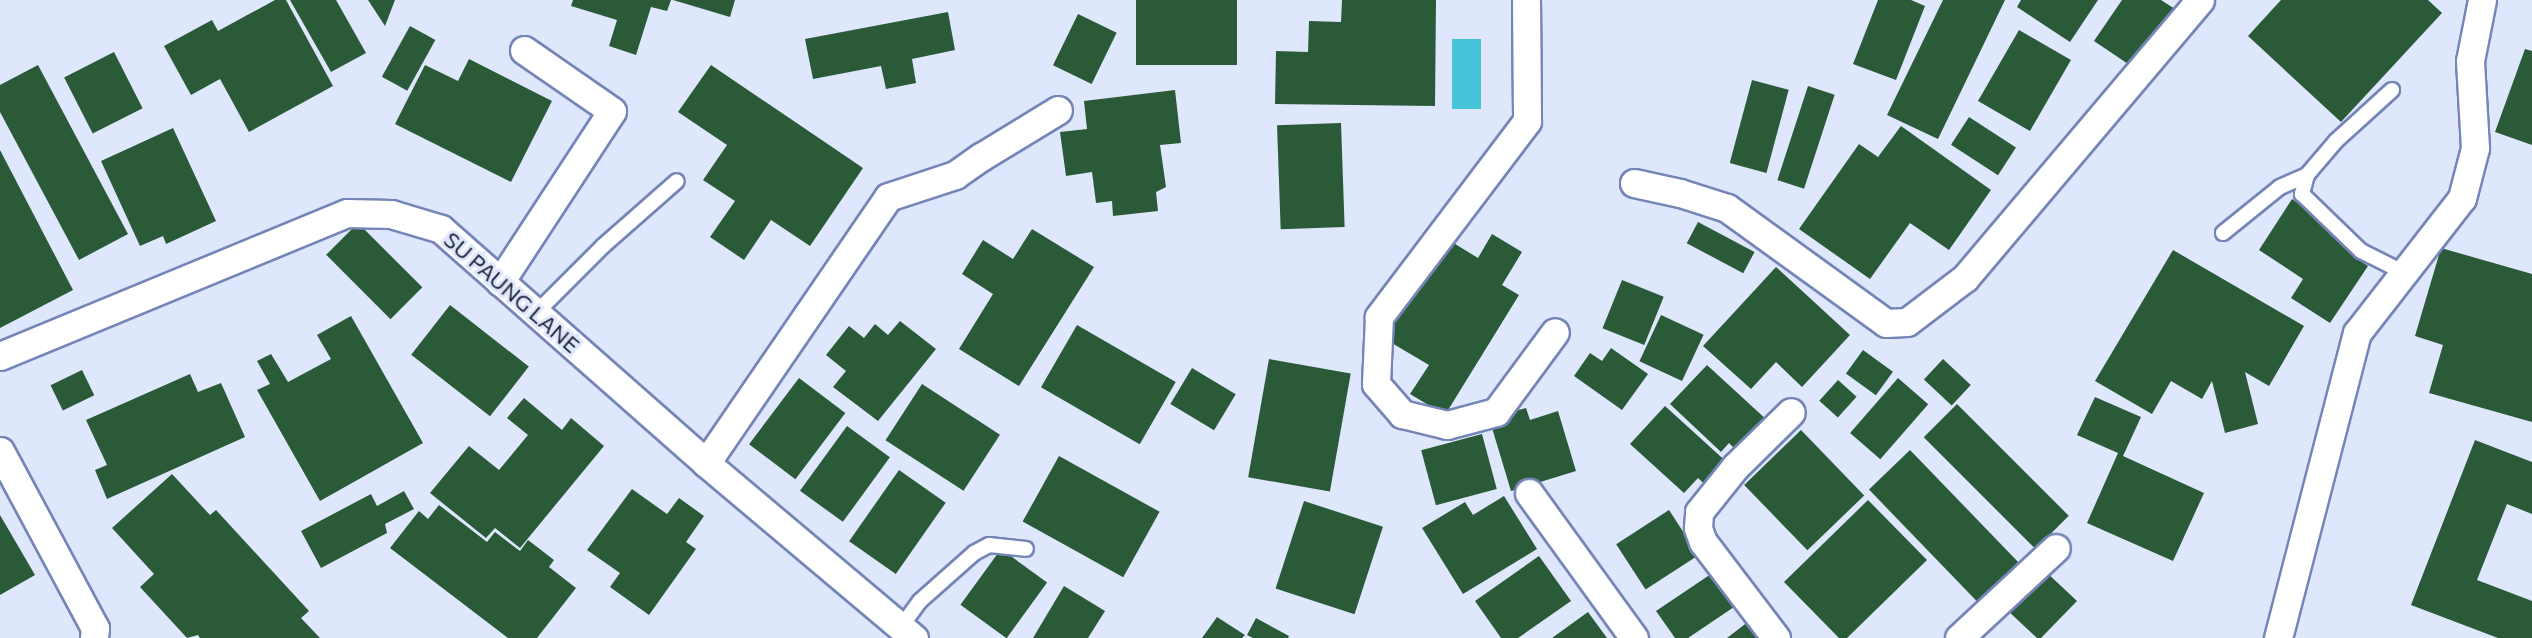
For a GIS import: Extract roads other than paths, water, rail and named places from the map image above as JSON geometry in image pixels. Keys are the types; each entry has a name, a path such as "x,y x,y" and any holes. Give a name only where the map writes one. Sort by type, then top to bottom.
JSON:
{"street":[{"path":"1526,0 1527,121 1378,317 1376,384 1402,414 1447,425 1496,412 1555,332"},
{"path":"1634,183 1680,193 1727,208 1886,323 1907,322 1965,278 2200,0"},
{"path":"2278,638 2357,333 2462,198 2475,148 2470,61 2482,0"},
{"path":"500,282 612,111 524,50"},
{"path":"706,463 888,197 955,175 1058,110"},
{"name":"SU PAUNG LANE","path":"0,356 346,213 391,214 441,229 706,463 908,632"},
{"path":"1776,638 1703,542 1698,528 1699,512 1735,467 1791,412"},
{"path":"0,451 95,628 94,638"},
{"path":"1528,493 1634,638"},
{"path":"1959,638 2056,548"}],"lane":[{"path":"2223,233 2280,187 2307,175 2342,135 2392,90"},
{"path":"2307,175 2302,194 2328,221 2361,252 2405,273"},
{"path":"536,313 603,246 676,181"},
{"path":"908,632 920,601 974,553 989,545 1026,549"}],"water":[{"path":"1452,39 1481,39 1481,109 1452,109"}]}
